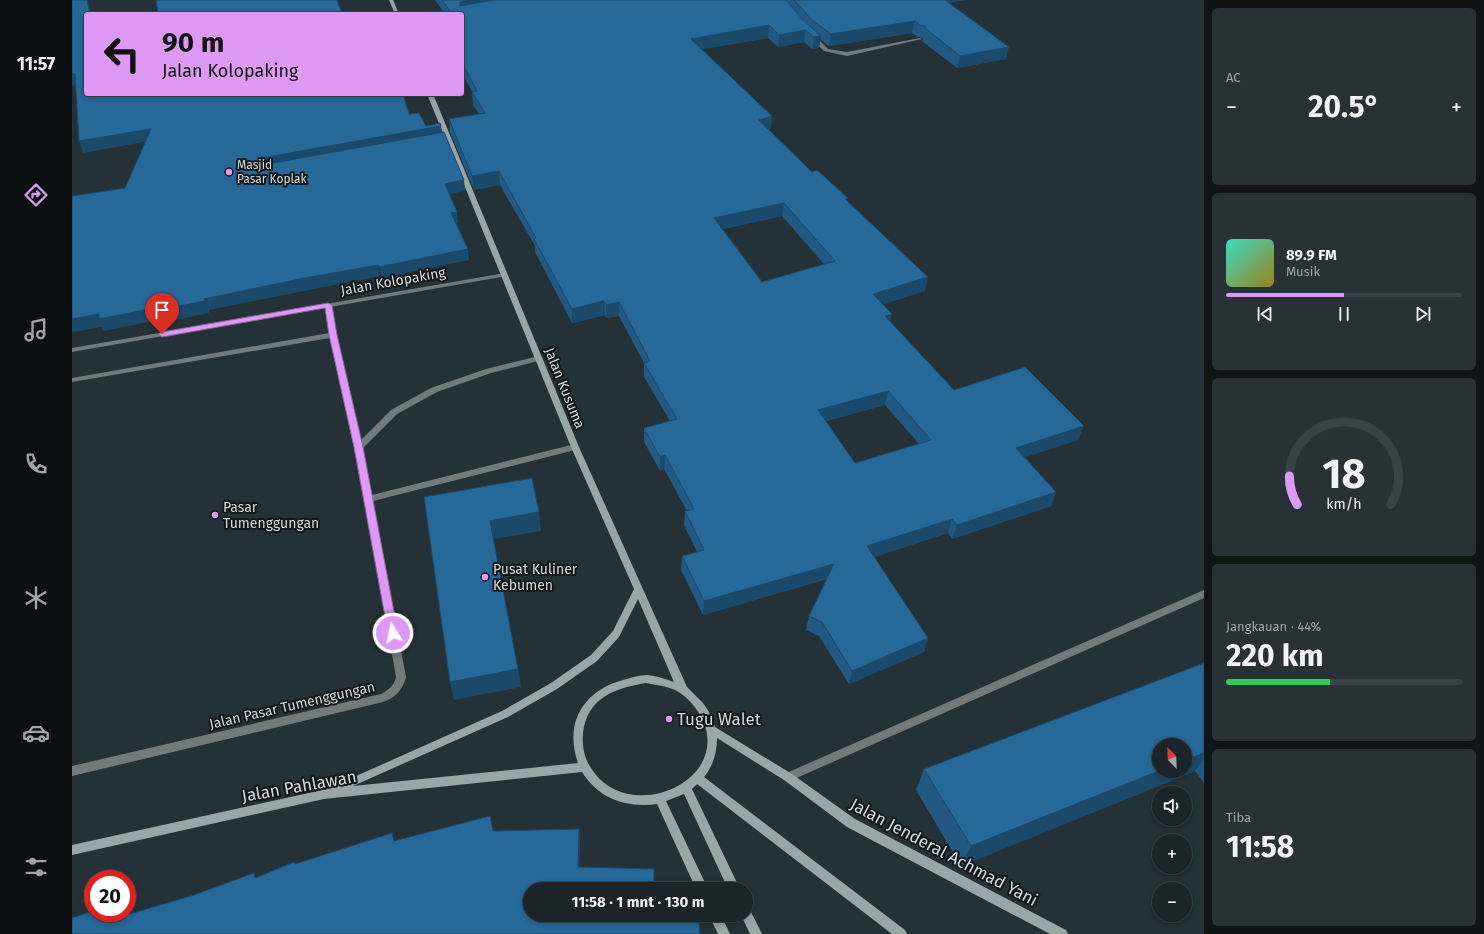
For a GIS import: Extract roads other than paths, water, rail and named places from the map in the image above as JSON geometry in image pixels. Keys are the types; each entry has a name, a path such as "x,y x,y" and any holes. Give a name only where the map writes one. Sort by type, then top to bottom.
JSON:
{"main road":[{"path":"391,0 396,12"},
{"name":"Jalan Kusuma","path":"431,96 445,140 505,276 575,447 683,690"},
{"path":"324,794 505,714 554,686 594,658 616,634 638,590"},
{"path":"646,679 665,683 683,690 696,701 706,714 712,730 712,747 707,764 697,778 686,788 660,799 637,800 615,795 597,783 584,767 578,750 577,732 583,715 594,700 609,689 627,682 646,679"},
{"name":"Jalan Jenderal Achmad Yani","path":"712,730 788,777 850,823 1062,934"},
{"name":"Jalan Pahlawan","path":"72,850 324,794 584,767"},
{"path":"697,778 901,934"},
{"path":"686,788 731,882"},
{"path":"660,799 699,882"},
{"path":"718,922 724,934"},
{"path":"750,922 756,934"}],"street":[{"path":"807,30 826,50 847,54 920,39"},
{"name":"Jalan Kolopaking","path":"72,350 328,305 505,276"},
{"name":"Jalan Pasar Tumenggungan","path":"72,771 383,698 394,692 400,686 401,677 369,499 359,447 333,335 328,305"},
{"path":"72,380 333,335"},
{"path":"359,447 394,412 434,390 489,371 539,358"},
{"path":"369,499 575,447"},
{"path":"788,777 1204,594"}],"place":[{"name":"Masjid Pasar Koplak","path":"229,172"},
{"name":"Pasar Tumenggungan","path":"215,515"},
{"name":"Pusat Kuliner Kebumen","path":"485,577"},
{"name":"Tugu Walet","path":"669,719"}]}
